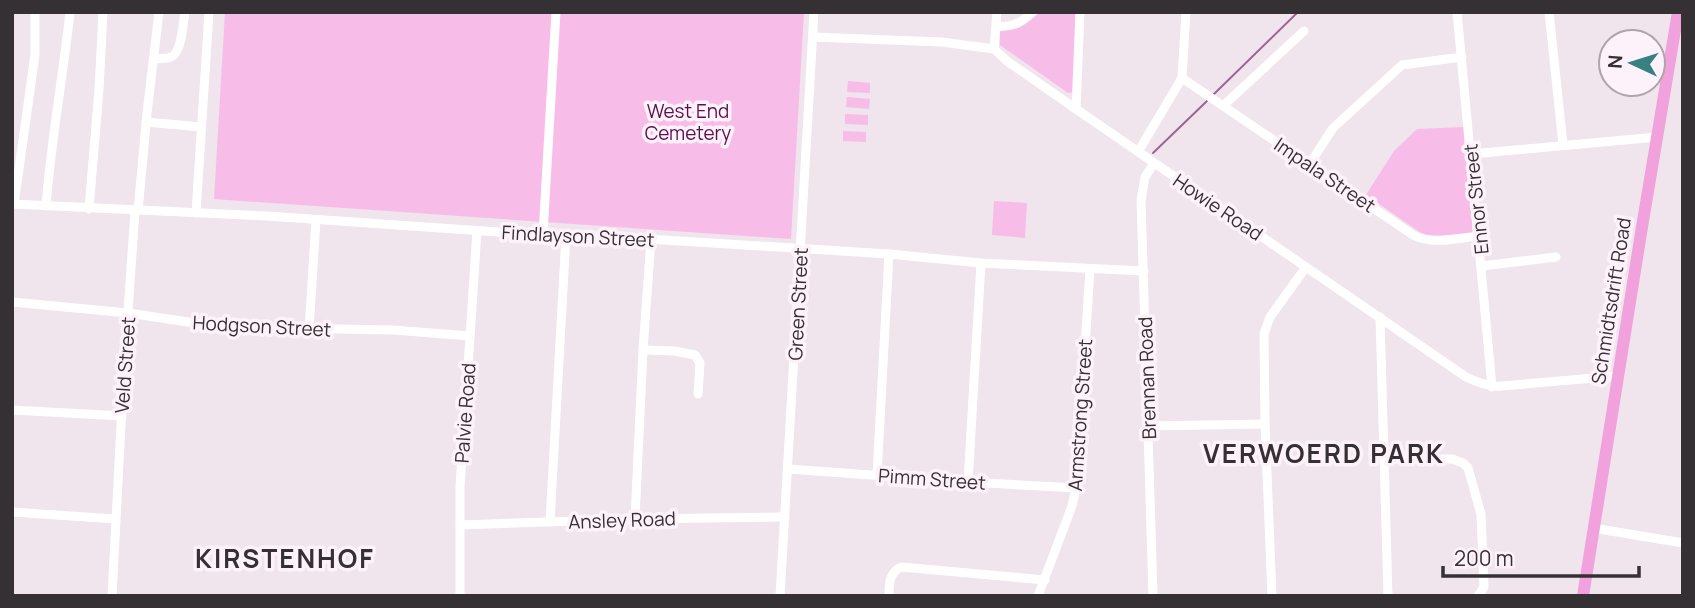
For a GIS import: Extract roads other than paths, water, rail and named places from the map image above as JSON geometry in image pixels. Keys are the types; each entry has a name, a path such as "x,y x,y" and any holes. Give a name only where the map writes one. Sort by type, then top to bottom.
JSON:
{"highway":[{"name":"Schmidtsdrift Road","path":"1583,596 1678,12"}],"street":[{"path":"13,204 36,55 36,12"},
{"path":"46,206 70,12"},
{"path":"89,209 103,12"},
{"name":"Veld Street","path":"112,596 128,313 159,12"},
{"path":"153,59 172,57 177,52 185,12"},
{"path":"196,213 209,12"},
{"path":"542,234 556,12"},
{"name":"Green Street","path":"780,596 814,12"},
{"path":"813,37 942,42 994,49 997,12"},
{"path":"997,27 1019,24 1033,12"},
{"path":"1076,109 1080,12"},
{"path":"1138,152 1182,78 1186,12"},
{"name":"Ennor Street","path":"1458,12 1492,387"},
{"path":"1549,12 1563,145"},
{"path":"1224,105 1304,32"},
{"name":"Howie Road","path":"994,49 1076,109 1466,377 1492,387 1618,376"},
{"path":"1309,165 1333,128 1402,65 1462,57"},
{"name":"Impala Street","path":"1182,78 1421,239 1479,236"},
{"path":"146,122 201,127"},
{"path":"1471,154 1657,136"},
{"name":"Brennan Road","path":"1153,596 1141,200 1145,177 1154,163"},
{"name":"Findlayson Street","path":"13,204 651,239 889,254 981,263 1144,271"},
{"path":"309,328 316,220"},
{"name":"Palvie Road","path":"460,596 460,487 477,231"},
{"path":"550,522 566,235"},
{"path":"635,519 651,239"},
{"path":"877,475 889,254"},
{"path":"1482,265 1556,257"},
{"path":"968,482 981,263"},
{"path":"1272,596 1265,424 1265,328 1306,267"},
{"name":"Armstrong Street","path":"1038,596 1072,506 1076,488 1090,269"},
{"name":"Hodgson Street","path":"12,302 128,313 221,327 393,330 470,335"},
{"path":"1380,317 1388,596"},
{"path":"643,350 695,355 700,363 698,394"},
{"path":"12,410 122,416"},
{"path":"1149,426 1265,424"},
{"path":"1385,459 1452,460 1463,463 1468,468 1481,514 1484,587 1478,596"},
{"name":"Pimm Street","path":"788,469 1076,488"},
{"path":"12,512 116,519"},
{"name":"Ansley Road","path":"460,525 785,517"},
{"path":"1594,528 1683,543"},
{"path":"889,596 891,577 896,569 901,567 1045,580"}],"waterway":[{"path":"1214,94 1298,12"},
{"path":"1153,153 1207,101"}],"district":[{"name":"VERWOERD PARK","path":"1324,453"},
{"name":"KIRSTENHOF","path":"285,558"}],"park label":[{"name":"West End Cemetery","path":"688,122"}]}
